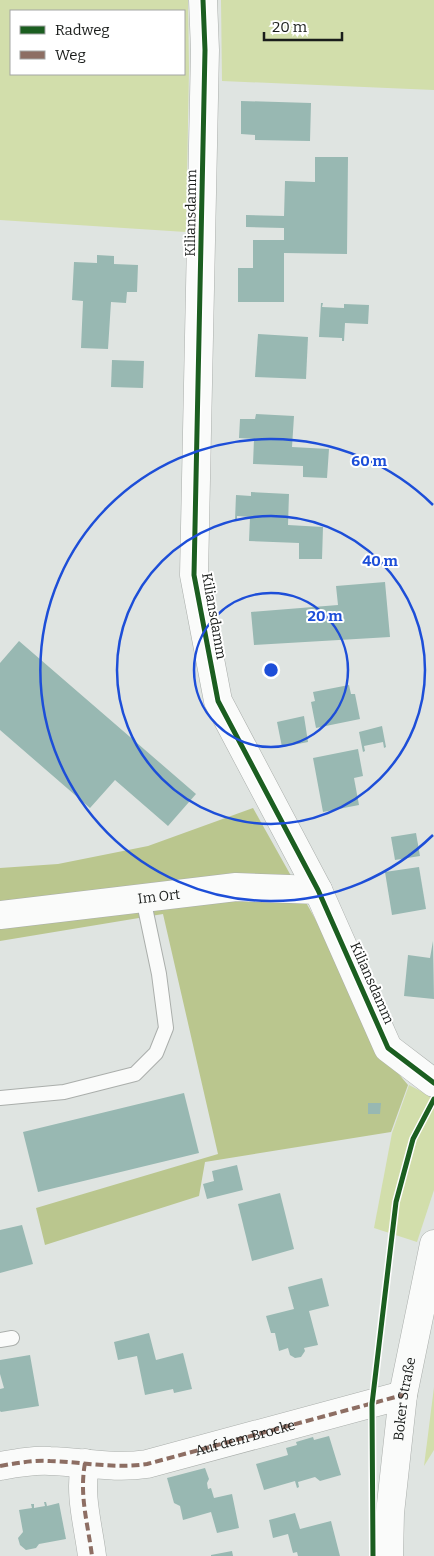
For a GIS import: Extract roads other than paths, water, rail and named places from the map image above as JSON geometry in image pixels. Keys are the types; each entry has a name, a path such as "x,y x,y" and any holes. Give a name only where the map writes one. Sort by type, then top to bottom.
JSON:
{"street":[{"name":"Kiliansdamm","path":"204,0 205,50 194,575 218,701 318,890 388,1048 434,1083"},
{"name":"Im Ort","path":"0,915 236,886 318,890"},
{"name":"Boker Straße","path":"389,1556 390,1513 403,1395 434,1244"},
{"name":"Auf dem Brocke","path":"0,1466 41,1461 119,1467 147,1464 403,1395"},
{"path":"85,1463 82,1497 92,1556"}],"lane":[{"path":"0,1098 64,1092 135,1074 156,1054 166,1028 159,974 143,898"}]}
